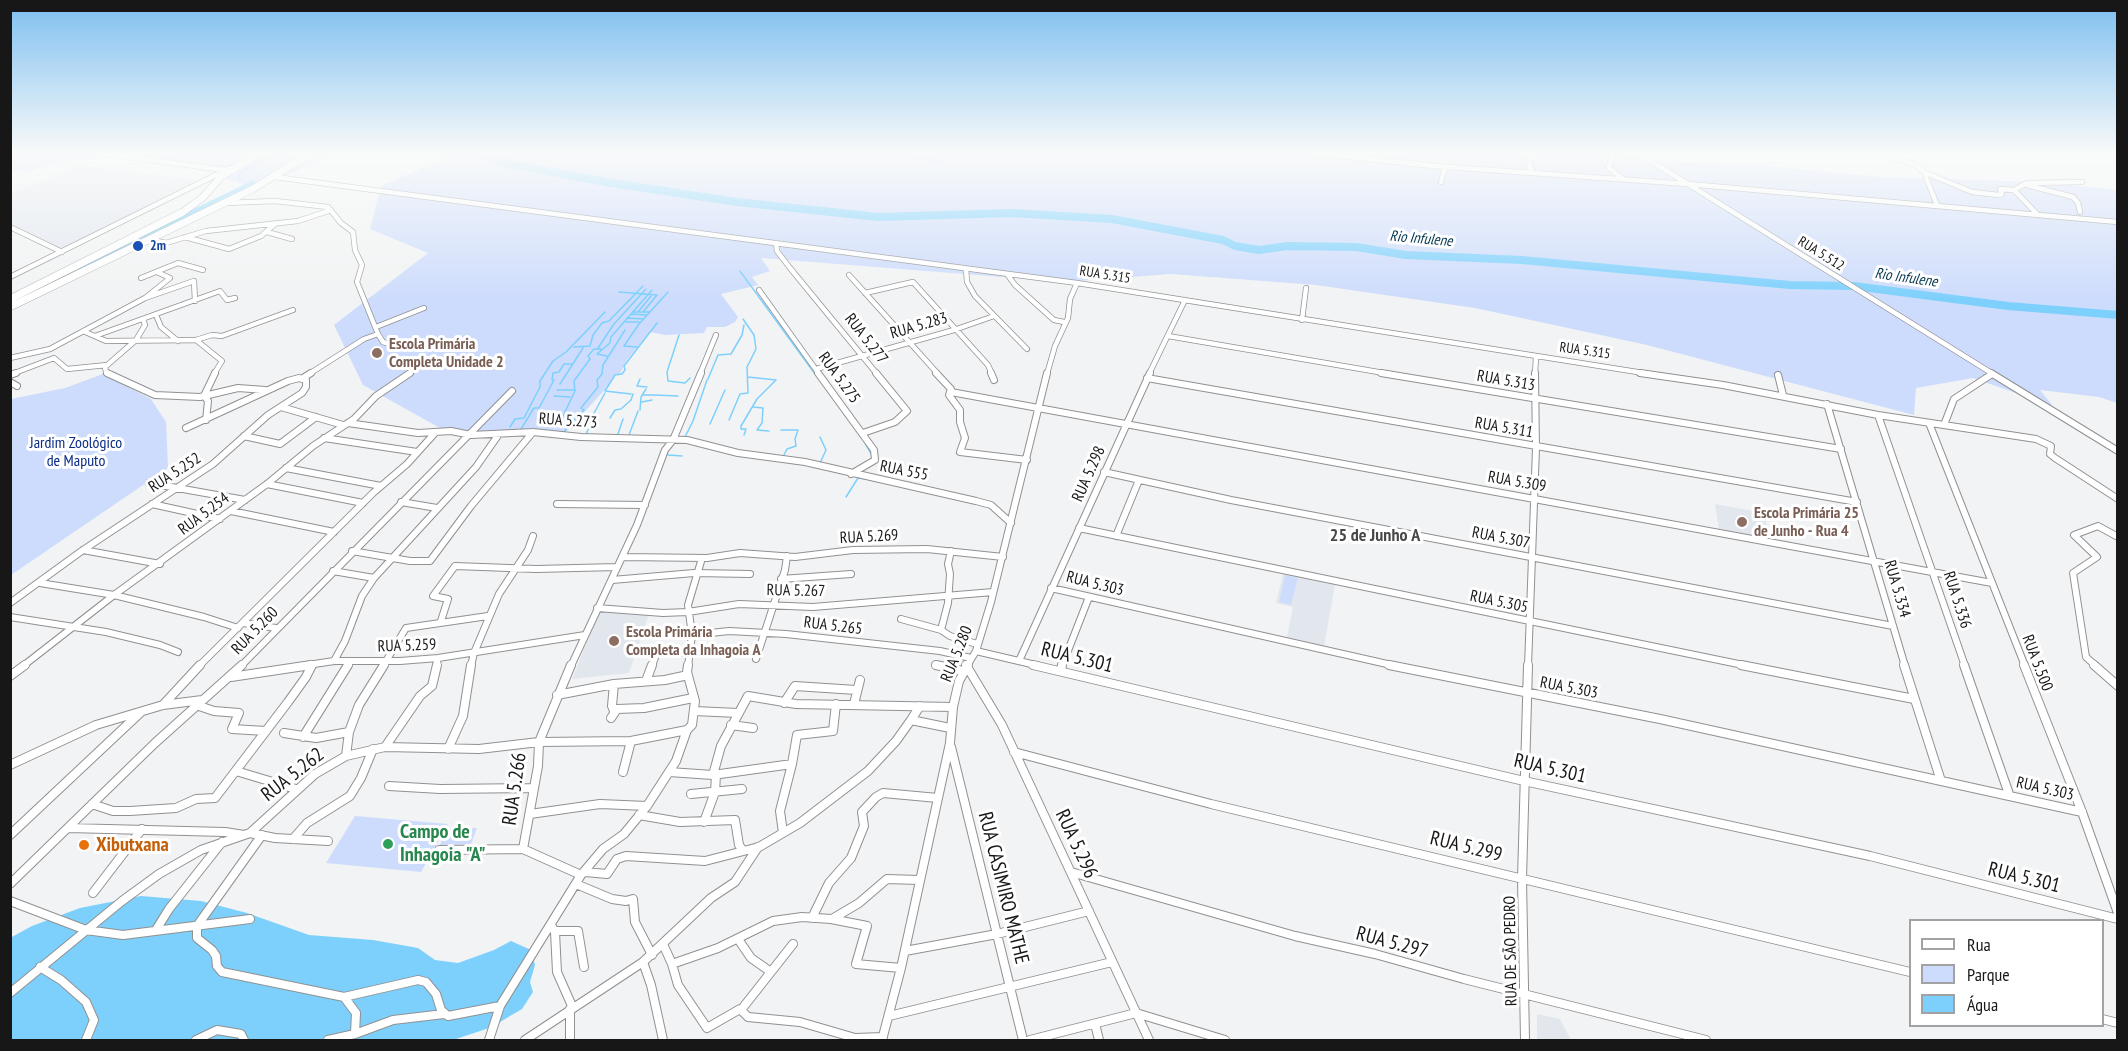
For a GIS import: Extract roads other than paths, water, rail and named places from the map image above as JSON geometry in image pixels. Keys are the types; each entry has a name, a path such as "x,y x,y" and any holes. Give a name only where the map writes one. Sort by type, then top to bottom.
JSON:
{"main road":[{"path":"10,307 135,245 198,201"},
{"path":"10,299 226,201"}],"street":[{"path":"10,277 163,201"},
{"path":"222,203 274,201"},
{"path":"276,201 324,205 353,232 355,249 362,265 357,282 370,320 383,342 389,344"},
{"name":"RUA 5.315","path":"458,201 1077,283 1784,395 1878,415 2044,441 2051,446 2050,454 2055,458 2118,499"},
{"name":"RUA 5.512","path":"1715,201 2118,451"},
{"path":"1890,201 2118,222"},
{"path":"1935,201 1937,205"},
{"path":"2025,201 2039,215"},
{"path":"2077,201 2080,212"},
{"path":"147,236 164,243 230,227 303,220 331,210"},
{"path":"185,237 229,249 267,232 276,224"},
{"path":"10,227 62,252"},
{"path":"267,232 292,239"},
{"name":"RUA 5.277","path":"776,243 777,251 907,411 895,422 863,433"},
{"path":"141,278 178,263 203,270"},
{"path":"966,268 969,286 994,316 1027,348"},
{"path":"145,298 170,278 157,272"},
{"path":"1007,274 1015,285 1054,320 1064,322"},
{"path":"849,275 951,392 949,397 960,410 960,422 965,438 960,452 1027,460"},
{"path":"10,358 50,349 145,298 194,281 195,301"},
{"path":"865,294 913,282 988,365 994,380"},
{"name":"RUA 5.280","path":"883,1039 902,968 950,743 953,707 967,665 976,647 993,592 1027,460 1038,406 1064,322 1068,318 1070,299 1077,283"},
{"path":"1302,320 1306,288"},
{"name":"RUA 5.275","path":"759,290 874,450 875,460 850,474"},
{"path":"94,336 219,291 227,300 235,298"},
{"name":"RUA 5.298","path":"1019,661 1147,378 1185,300"},
{"path":"375,327 424,308"},
{"path":"83,331 106,341 196,340 212,335 222,336 293,310"},
{"path":"156,315 161,327 177,341"},
{"name":"RUA 5.283","path":"816,369 954,330 994,316"},
{"path":"143,319 145,325 135,340 108,365 106,372 150,394 204,396 238,388 265,390"},
{"path":"186,429 245,403 265,390 303,378 351,346 378,334"},
{"path":"557,504 645,505 665,450 673,440 716,335"},
{"name":"RUA 5.313","path":"1167,336 1534,399 1841,448"},
{"path":"196,340 222,361 210,380 204,396"},
{"name":"RUA DE SÃO PEDRO","path":"1525,1041 1526,995 1522,879 1536,448 1534,399 1536,357"},
{"path":"10,375 54,358 67,369 108,365"},
{"name":"RUA 5.254","path":"10,676 71,627 267,484 324,438 346,424 376,396 411,372"},
{"path":"1778,375 1784,395"},
{"path":"1944,425 1954,399 1974,384 1993,375"},
{"name":"RUA 5.252","path":"10,603 83,550 213,464 268,415 305,390 306,380 303,378"},
{"name":"RUA 5.311","path":"1147,378 1536,448 1857,502"},
{"path":"10,382 17,386"},
{"name":"RUA 5.260","path":"10,884 199,703 230,677 512,391"},
{"name":"RUA 5.309","path":"951,392 1038,406 1992,583"},
{"path":"204,396 208,401 206,420"},
{"name":"RUA 5.334","path":"1827,404 1875,560 1914,699 1941,781"},
{"name":"RUA 5.273","path":"281,407 346,424 434,434 452,431 471,435 533,432 581,437 692,441 738,453 785,459"},
{"name":"RUA 5.336","path":"1878,415 2009,794"},
{"path":"244,436 279,444 316,417"},
{"name":"RUA 5.500","path":"1929,423 2082,812 2118,913"},
{"path":"352,551 425,563 430,561 471,506 533,432"},
{"path":"163,705 207,657 434,434"},
{"path":"334,661 345,641 362,596 374,578 476,467 499,434"},
{"path":"324,438 417,452"},
{"name":"RUA 555","path":"785,459 987,504 1011,524"},
{"path":"286,468 381,486"},
{"name":"RUA 5.307","path":"1104,472 1893,626"},
{"path":"1116,536 1139,480"},
{"path":"149,483 245,500"},
{"path":"267,484 363,503"},
{"path":"401,502 437,508"},
{"path":"152,504 220,519"},
{"name":"RUA 5.266","path":"583,874 523,849 534,788 539,742 556,695 612,580 645,505"},
{"path":"231,511 334,532"},
{"path":"2118,537 2098,526 2074,535 2097,557 2073,573 2086,657 2118,686"},
{"name":"RUA 5.305","path":"1079,528 1531,623 1914,699"},
{"path":"448,749 463,716 466,686 474,653 488,616 515,567 528,550 533,536"},
{"name":"RUA 5.269","path":"622,557 702,558 738,553 799,557 867,549 951,551 1003,557"},
{"path":"83,550 160,564"},
{"path":"941,630 949,595 948,564 951,551"},
{"path":"756,659 787,556"},
{"path":"489,1041 500,1006 553,928 576,884 603,849 624,834 647,806 681,751 687,730 692,725 694,711 695,700 688,675 688,653 692,635 688,612 702,558"},
{"path":"441,621 448,599 433,596 453,567 474,565 617,567"},
{"path":"333,571 374,578"},
{"path":"612,580 696,574 750,574"},
{"path":"781,579 851,574"},
{"path":"40,583 114,595 204,617 218,623 276,628"},
{"name":"RUA 5.303","path":"1051,588 1527,694 1660,719 2009,794 2082,812"},
{"name":"RUA 5.267","path":"599,605 663,613 688,612 721,605 825,606 993,592"},
{"path":"1061,670 1067,649 1089,597"},
{"path":"346,756 349,732 359,705 407,627 488,616"},
{"path":"10,618 106,632 160,645 178,652"},
{"name":"RUA 5.301","path":"901,619 941,630 976,647 1019,661 1524,781 1870,856 2118,919"},
{"name":"RUA 5.265","path":"692,635 729,631 765,633 940,651 967,665"},
{"name":"RUA 5.259","path":"230,677 334,661 438,658 585,635"},
{"path":"644,651 688,653"},
{"path":"646,681 657,652"},
{"path":"385,747 420,696 432,686 438,658"},
{"path":"303,737 350,661"},
{"path":"92,804 113,811 176,808 196,799 215,798 306,677 312,664"},
{"path":"936,665 967,665"},
{"name":"RUA 5.296","path":"967,665 1002,725 1149,1041"},
{"path":"556,695 614,684 665,680 688,675"},
{"path":"854,704 860,680"},
{"path":"614,684 612,714 693,698"},
{"path":"784,703 795,686 856,690"},
{"path":"704,822 715,792 717,756 748,696 784,703 953,707"},
{"path":"10,765 96,725 163,705 199,703 214,711 239,713 232,729 266,731"},
{"path":"783,833 780,811 797,735 832,731 836,704"},
{"path":"583,874 607,874 617,859 626,856 705,861 759,847 800,823 868,771 896,741 920,706"},
{"path":"10,835 143,710"},
{"path":"694,711 738,713"},
{"path":"911,720 950,728"},
{"path":"731,725 753,728"},
{"name":"RUA 5.262","path":"10,993 86,930 172,864 222,842 247,834 296,789 330,763 346,756 385,747 448,749 508,747 539,742 631,741 687,730"},
{"path":"284,733 316,738 349,732"},
{"path":"623,772 631,741"},
{"name":"RUA CASIMIRO MATHE","path":"950,743 1023,1041"},
{"path":"293,839 307,823 350,796 361,778 373,749"},
{"name":"RUA 5.299","path":"1014,752 1211,804 1909,972"},
{"path":"669,772 715,775 792,764"},
{"path":"236,771 296,789"},
{"path":"388,786 534,788"},
{"path":"691,794 742,789"},
{"path":"812,918 829,883 851,858 864,826 862,812 876,796 883,793 938,798"},
{"path":"530,814 600,804 647,806"},
{"path":"639,816 663,821 735,820 739,845 743,851"},
{"path":"68,828 225,832 328,841"},
{"path":"93,893 142,829"},
{"path":"262,835 197,926 197,938 212,950 216,956 217,966 222,972 344,997 418,980 432,987 444,1014"},
{"path":"156,930 222,842"},
{"path":"525,1041 652,955 711,897 735,882 759,847"},
{"path":"439,850 523,849"},
{"name":"RUA 5.297","path":"1071,872 1295,936 1375,954 1706,1041"},
{"path":"831,919 859,903 887,879 920,880"},
{"path":"576,884 612,899 626,901 633,899 636,922 652,955"},
{"path":"10,901 86,930 123,935 250,920"},
{"path":"905,951 997,934 1089,911"},
{"path":"672,964 707,953 773,921 791,917 831,919 867,926 856,964 902,968"},
{"path":"553,928 578,931 584,967"},
{"path":"553,928 557,972 572,1006 570,1009 570,1041"},
{"path":"738,939 751,958 771,972"},
{"path":"663,944 678,986 695,1007 705,1028 741,1010 793,944"},
{"path":"643,962 663,1041"},
{"path":"889,1016 1009,985 1112,962"},
{"path":"40,968 61,980 86,1002 94,1020 86,1041"},
{"path":"344,997 356,1013 355,1034"},
{"path":"328,1041 343,1039 393,1020 444,1014 456,1016 500,1006"},
{"path":"741,1010 748,1017 800,1022 855,1038 883,1039"},
{"path":"1030,1041 1136,1013 1225,1041"},
{"path":"1095,1024 1099,1041"},
{"path":"196,1041 217,1029 241,1034 244,1041"}],"water":[{"path":"141,896 201,901 247,913 309,935 373,940 418,948 435,960 458,963 511,941 531,950 535,965 530,982 533,992 522,1009 492,1027 453,1040 11,1040 10,938 32,926 80,908"}],"waterway":[{"path":"43,287 219,201"},
{"name":"Rio Infulene","path":"731,201 878,217 1012,213 1112,219 1223,240 1235,246 1259,250 1287,246 1356,247 1406,255 1522,260 1790,285 1854,286 2008,306 2118,315"},
{"path":"740,271 815,374"},
{"path":"636,293 643,286"},
{"path":"642,294 646,289"},
{"path":"648,294 652,290"},
{"path":"619,292 636,293"},
{"path":"650,312 668,292"},
{"path":"574,347 590,346 593,335 602,323 609,321 636,293"},
{"path":"636,293 642,294"},
{"path":"598,348 614,324 642,294"},
{"path":"642,294 648,294"},
{"path":"631,314 648,294"},
{"path":"643,312 657,295 648,294"},
{"path":"638,312 651,296"},
{"path":"510,427 515,419 524,418 540,387 540,381 553,361 566,352 605,312"},
{"path":"633,312 638,312"},
{"path":"638,312 643,312"},
{"path":"643,312 650,312"},
{"path":"637,347 624,346 650,312"},
{"path":"628,318 631,314"},
{"path":"631,314 647,315"},
{"path":"607,356 597,354 610,343 611,337 628,318"},
{"path":"628,318 643,319"},
{"path":"729,420 740,394 748,393 747,367 756,349 754,335 743,319"},
{"path":"626,322 639,322"},
{"path":"631,394 605,391 615,375 622,374 625,370 624,366 657,323"},
{"path":"708,379 718,355 731,354 742,335 744,325"},
{"path":"564,432 573,420 578,418 584,410 581,408 598,387 597,380 602,374 603,365 625,330"},
{"path":"679,335 667,372 668,381 685,383 690,378"},
{"path":"573,364 583,348"},
{"path":"562,418 575,391 574,381 590,359 588,356 594,349 601,349"},
{"path":"521,429 534,408 539,408 554,380 552,380 553,373 559,372 564,364 573,364"},
{"path":"560,384 573,364"},
{"path":"744,435 746,429 741,429 741,426 757,399 776,380 748,377"},
{"path":"640,379 637,386 647,387"},
{"path":"684,439 693,421 707,380"},
{"path":"640,410 641,397 646,389"},
{"path":"557,390 574,390"},
{"path":"710,424 725,390"},
{"path":"586,435 593,415 605,393"},
{"path":"610,418 615,410 621,409 631,400 633,394"},
{"path":"643,395 654,395"},
{"path":"655,395 678,396"},
{"path":"554,396 570,397"},
{"path":"642,402 652,400"},
{"path":"753,407 763,408 762,423 757,430 769,431"},
{"path":"629,435 638,411"},
{"path":"618,434 623,419"},
{"path":"781,430 797,430"},
{"path":"783,457 787,449 796,446 795,439 798,430"},
{"path":"820,437 826,450 820,463"},
{"path":"865,443 871,454"},
{"path":"667,452 668,455 682,456"},
{"path":"846,497 858,478"},
{"path":"859,478 872,480"}],"place":[{"name":"2m","path":"138,246"},
{"name":"Escola Primária Completa Unidade 2","path":"377,353"},
{"name":"Escola Primária 25 de Junho - Rua 4","path":"1742,522"},
{"name":"Escola Primária Completa da Inhagoia A","path":"614,641"},
{"name":"Campo de Inhagoia \"A\"","path":"388,844"},
{"name":"Xibutxana","path":"84,845"}],"district":[{"name":"25 de Junho A","path":"1375,536"}],"park label":[{"name":"Jardim Zoológico de Maputo","path":"76,452"}]}
